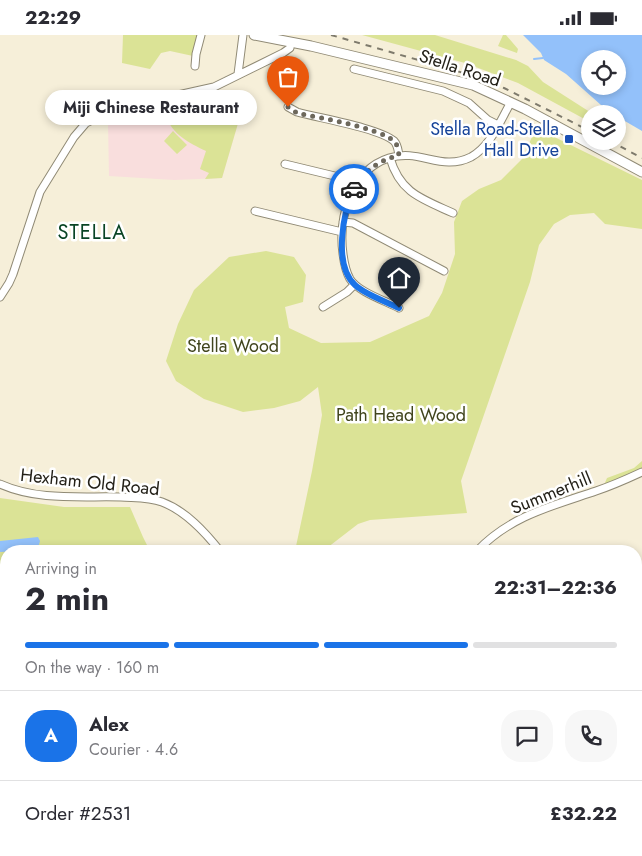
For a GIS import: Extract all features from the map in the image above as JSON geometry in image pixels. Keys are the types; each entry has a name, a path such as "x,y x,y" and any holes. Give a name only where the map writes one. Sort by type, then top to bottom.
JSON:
{"main road":[{"name":"Stella Road","path":"254,35 292,42 473,85 511,102 642,172"}],"street":[{"path":"195,66 201,35"},
{"path":"238,75 243,35"},
{"path":"0,297 13,274 37,199 44,184 81,127 93,118 115,109 214,87 287,50 292,42"},
{"path":"354,69 450,93 469,103 488,120 498,125"},
{"path":"67,118 71,108 83,101 96,100 115,109"},
{"path":"399,308 354,285 347,273 343,253 343,221 346,207 357,183 373,166 399,155 414,155 445,163 465,159 479,152 491,138 511,102"},
{"path":"288,107 297,113 361,128 381,135 394,141 399,155"},
{"path":"390,158 394,171 402,184 421,199 453,213"},
{"path":"284,164 357,183"},
{"path":"255,211 342,232"},
{"path":"343,221 353,223 444,271"},
{"path":"323,307 347,293 354,285"},
{"name":"Summerhill","path":"483,545 528,514 597,491 642,472"},
{"name":"Hexham Old Road","path":"0,485 29,493 52,496 138,498 162,502 188,518 214,545"}],"shaded area":[{"path":"215,88 199,102 239,120 222,178 174,180 109,176 108,122 98,119 140,105"}],"green space":[{"path":"123,35 199,35 193,56 170,51 161,53 150,69 122,63"},
{"path":"362,35 435,35 516,60 528,66 543,82 581,106 581,117 518,83 465,63"},
{"path":"503,35 506,35 518,49 517,53 498,46"},
{"path":"207,90 190,103 160,106 140,116 138,113 140,105"},
{"path":"204,104 239,120 222,178 205,179 209,173 200,169 206,151 187,141 177,133 166,116 152,116 164,110"},
{"name":"Path Head Wood","path":"536,128 642,180 642,229 605,224 594,213 570,215 554,224 539,245 530,282 461,481 467,513 370,520 358,524 331,545 296,545 322,415 318,387 300,401 274,408 243,412 204,399 176,381 166,361 178,324 194,290 229,257 266,251 294,257 306,275 303,302 285,307 289,328 321,343 370,342 429,316 442,293 455,254 454,222 462,201 479,189 501,180 522,159"},
{"path":"173,131 187,145 177,154 164,141"},
{"path":"642,461 642,470 604,485 607,478 634,468"},
{"path":"0,498 64,507 130,507 147,545 0,545"}],"water":[{"path":"523,35 642,35 642,131 626,122 626,105 601,105 590,95 626,95 626,50 581,50 581,87 566,74 544,60 541,53"},
{"path":"38,537 40,541 39,545 0,545 0,541"}],"waterway":[{"path":"534,59 543,58"}],"railway":[{"path":"331,35 474,76 504,88 581,126"},
{"path":"626,150 642,158"}],"way so far":[{"path":"288,107 297,113 373,131 394,141 399,155 373,166 357,183 354,189"}],"place":[{"name":"Miji Chinese Restaurant","path":"288,107"},
{"name":"Stella Road-Stella Hall Drive","path":"569,139"}],"district":[{"name":"STELLA","path":"92,232"}],"route":[{"path":"354,189 346,207 342,232 342,246 347,273 354,285 399,308"}],"park label":[{"name":"Stella Wood","path":"233,346"}]}
